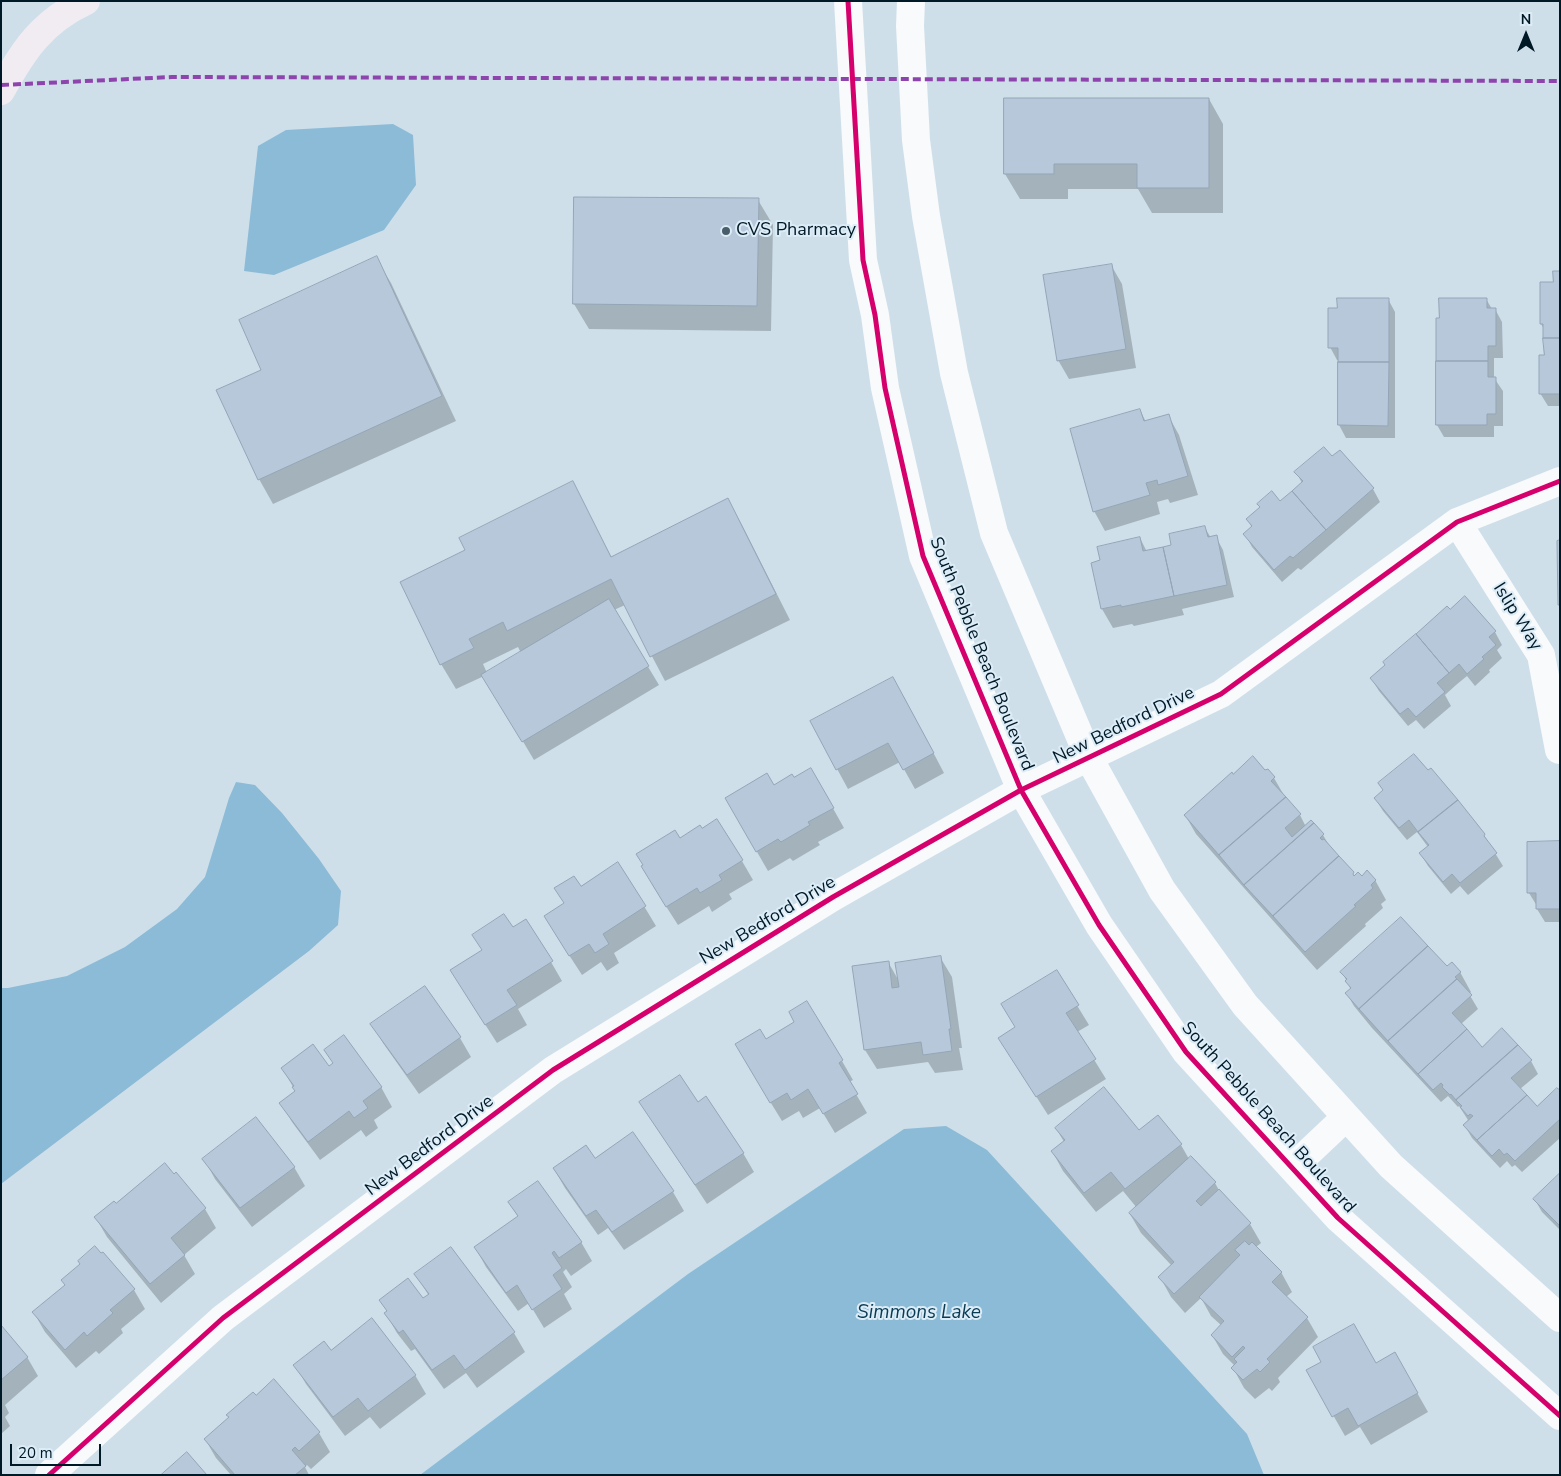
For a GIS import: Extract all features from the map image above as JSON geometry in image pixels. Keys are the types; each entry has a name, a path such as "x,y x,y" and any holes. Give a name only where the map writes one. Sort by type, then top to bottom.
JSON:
{"main road":[{"path":"1,90 32,41 51,23 75,6 86,1"}],"street":[{"name":"South Pebble Beach Boulevard","path":"848,1 863,260 875,315 885,388 923,556 1021,790 1099,925 1186,1052 1338,1218 1560,1416"},
{"path":"912,1 910,26 916,140 926,216 954,373 994,534 1089,758 1162,890 1245,1005 1391,1166 1560,1318"},
{"name":"New Bedford Drive","path":"48,1475 223,1318 553,1070 833,897 1021,790 1221,694 1457,522 1560,481"},
{"name":"Islip Way","path":"1457,522 1541,655 1559,750"},
{"path":"1292,1168 1346,1117"}],"water":[{"path":"393,124 413,135 416,185 384,230 274,275 244,271 258,146 286,130"},
{"path":"236,782 255,785 282,813 319,859 341,891 338,925 309,951 1,1184 1,988 67,976 125,947 177,909 205,877 229,798"},
{"name":"Simmons Lake","path":"946,1126 987,1150 1247,1434 1264,1475 420,1475 688,1274 904,1129"}],"building":[{"path":"1004,98 1209,98 1209,188 1137,188 1137,164 1054,164 1054,174 1004,174"},
{"name":"CVS Pharmacy","path":"574,197 759,198 757,306 573,304"},
{"path":"377,256 442,396 258,480 216,390 261,370 239,320"},
{"path":"1112,264 1126,349 1057,361 1043,275"},
{"path":"1553,271 1560,271 1560,338 1543,338 1543,324 1540,324 1540,282 1553,282"},
{"path":"1337,298 1389,298 1389,362 1338,362 1338,348 1328,348 1328,308 1337,308"},
{"path":"1439,298 1487,298 1487,308 1496,308 1496,346 1488,346 1488,361 1436,361 1436,318 1439,318"},
{"path":"1543,338 1560,338 1560,394 1539,394 1539,355 1544,355"},
{"path":"1436,361 1488,361 1488,377 1496,377 1496,414 1487,414 1487,425 1436,425"},
{"path":"1338,362 1389,362 1388,426 1338,425"},
{"path":"1140,409 1144,421 1169,414 1188,476 1158,485 1157,480 1146,483 1150,495 1093,512 1070,429"},
{"path":"1324,447 1332,456 1340,450 1374,488 1326,530 1292,491 1303,481 1294,472"},
{"path":"573,481 611,557 728,498 776,594 650,657 611,579 507,631 503,622 469,639 474,648 440,665 400,582 465,550 459,538"},
{"path":"1272,491 1280,501 1292,491 1326,530 1293,558 1290,556 1274,570 1243,534 1252,526 1246,519 1260,507 1257,504"},
{"path":"1205,526 1208,537 1217,535 1227,585 1174,596 1163,547 1171,545 1169,534"},
{"path":"1140,537 1143,551 1163,547 1174,596 1121,607 1121,605 1101,609 1091,563 1100,560 1097,547"},
{"path":"1560,540 1560,605 1558,605 1557,541"},
{"path":"1465,596 1496,631 1489,637 1496,645 1467,674 1459,664 1449,673 1416,634 1447,606 1450,609"},
{"path":"609,599 649,666 522,742 481,675"},
{"path":"1416,634 1449,673 1437,683 1445,692 1416,717 1408,708 1400,714 1370,678 1385,665 1383,662"},
{"path":"893,677 934,753 903,770 888,743 836,770 810,721"},
{"path":"1414,754 1428,770 1431,768 1458,800 1418,832 1409,820 1399,828 1374,798 1383,790 1378,783"},
{"path":"1253,756 1265,770 1268,769 1275,777 1271,781 1286,797 1219,855 1184,815"},
{"path":"811,768 834,808 808,822 810,825 781,842 778,839 756,852 725,798 767,773 774,785 792,774 794,777"},
{"path":"1286,797 1301,814 1285,828 1292,837 1311,820 1314,823 1244,885 1219,855"},
{"path":"1458,800 1485,834 1484,836 1497,853 1460,883 1452,874 1443,882 1419,853 1429,845 1418,832"},
{"path":"717,819 743,860 719,875 722,880 700,893 697,888 666,907 641,866 643,865 636,854 675,830 680,838 700,825 702,828"},
{"path":"1314,823 1324,834 1320,838 1324,839 1339,856 1273,916 1244,885"},
{"path":"1560,841 1560,909 1536,909 1536,893 1527,893 1527,842"},
{"path":"1339,856 1354,872 1354,876 1358,872 1362,876 1367,870 1376,880 1371,885 1373,888 1354,905 1356,906 1305,952 1273,916"},
{"path":"618,862 646,906 603,934 609,944 595,953 589,944 569,956 544,916 564,903 554,888 574,876 581,886"},
{"path":"504,914 513,927 526,919 553,961 507,990 517,1005 485,1025 450,970 482,950 472,935"},
{"path":"1401,917 1428,946 1359,1009 1345,993 1351,988 1345,981 1347,979 1340,972"},
{"path":"1428,946 1447,966 1452,962 1461,972 1455,977 1457,979 1388,1041 1359,1009"},
{"path":"941,956 951,1029 949,1029 952,1051 923,1055 921,1042 864,1050 852,966 889,961 892,988 899,987 895,963"},
{"path":"1057,970 1079,1005 1066,1013 1096,1059 1036,1097 998,1038 1015,1027 1001,1004"},
{"path":"1457,979 1472,995 1452,1013 1467,1029 1418,1074 1388,1041"},
{"path":"425,986 461,1037 407,1075 370,1024"},
{"path":"807,1001 843,1060 839,1063 858,1094 823,1114 808,1089 791,1100 787,1093 770,1103 735,1044 760,1029 766,1039 794,1022 789,1012"},
{"path":"1502,1028 1518,1045 1456,1100 1442,1087 1441,1083 1433,1090 1418,1074 1467,1029 1482,1047"},
{"path":"344,1035 382,1087 363,1101 368,1108 354,1118 349,1111 308,1142 279,1103 295,1091 292,1087 294,1086 281,1068 313,1044 329,1066 333,1063 324,1050"},
{"path":"1518,1045 1532,1060 1511,1078 1527,1095 1477,1140 1463,1125 1473,1116 1470,1114 1468,1116 1456,1100"},
{"path":"680,1075 698,1102 706,1096 744,1153 695,1185 639,1102"},
{"path":"1104,1087 1139,1130 1158,1115 1182,1144 1125,1189 1111,1172 1084,1193 1051,1151 1065,1140 1055,1128"},
{"path":"1557,1088 1560,1090 1560,1119 1515,1161 1507,1153 1504,1155 1499,1149 1492,1156 1477,1140 1527,1095 1537,1106"},
{"path":"256,1117 295,1167 240,1208 202,1159"},
{"path":"633,1132 674,1191 612,1232 596,1210 586,1216 553,1168 586,1145 595,1158"},
{"path":"1191,1156 1216,1182 1196,1201 1201,1206 1219,1189 1251,1223 1174,1294 1158,1277 1174,1262 1129,1213"},
{"path":"165,1163 174,1174 176,1172 206,1208 171,1238 185,1255 150,1284 94,1217 114,1201 116,1203"},
{"path":"1560,1173 1560,1225 1559,1225 1533,1199"},
{"path":"538,1181 582,1242 559,1258 554,1251 552,1253 562,1268 553,1275 562,1289 532,1310 517,1285 506,1293 474,1247 518,1216 508,1202"},
{"path":"1245,1241 1249,1245 1252,1242 1282,1272 1272,1282 1308,1317 1267,1359 1270,1362 1260,1372 1257,1369 1243,1380 1231,1368 1237,1362 1234,1359 1245,1348 1243,1346 1232,1357 1211,1335 1224,1321 1199,1297 1240,1255 1235,1250"},
{"path":"95,1246 101,1253 103,1252 135,1289 110,1310 113,1313 87,1336 84,1332 65,1350 32,1312 65,1285 61,1280 80,1264 78,1261"},
{"path":"451,1247 515,1332 465,1370 454,1355 432,1370 403,1330 399,1333 384,1313 387,1311 379,1300 408,1278 423,1298 429,1294 414,1274"},
{"path":"372,1318 416,1375 368,1411 358,1398 333,1417 293,1365 324,1341 331,1350"},
{"path":"1354,1324 1376,1363 1395,1352 1418,1393 1358,1426 1348,1408 1332,1417 1306,1370 1321,1362 1313,1347"},
{"path":"1,1325 28,1357 1,1380"},
{"path":"274,1379 320,1432 299,1451 295,1447 292,1450 306,1466 295,1475 235,1475 204,1439 229,1417 226,1415 253,1392 256,1395"},
{"path":"187,1452 207,1475 161,1475"}],"marked path":[{"path":"1,85 172,77 1560,81"}],"cycle path":[{"path":"848,1 863,260 875,315 885,388 923,556 1021,790 1099,925 1186,1052 1338,1218 1560,1416"},
{"path":"49,1475 223,1318 553,1070 833,897 1021,790 1221,694 1457,522 1560,481"}],"place":[{"name":"CVS Pharmacy","path":"726,231"}]}
